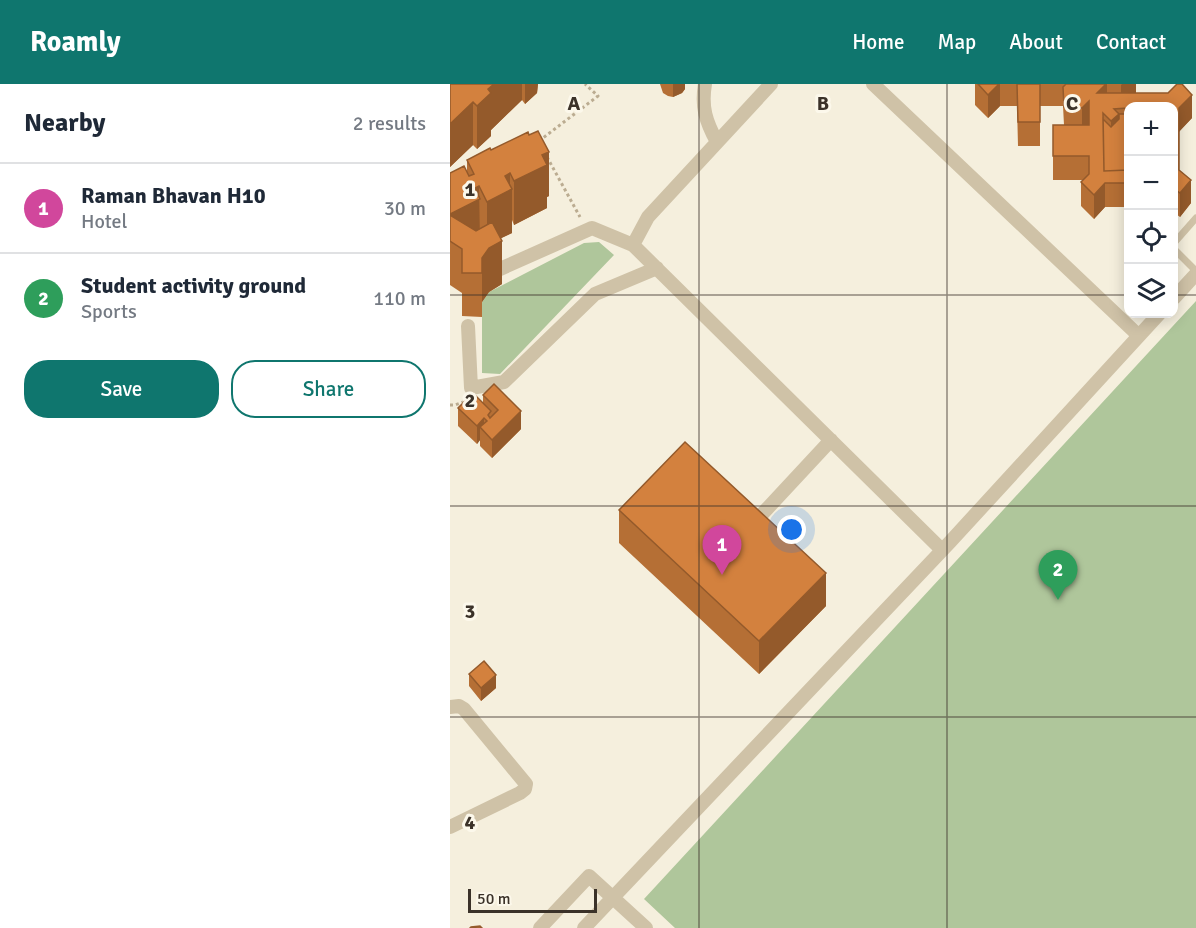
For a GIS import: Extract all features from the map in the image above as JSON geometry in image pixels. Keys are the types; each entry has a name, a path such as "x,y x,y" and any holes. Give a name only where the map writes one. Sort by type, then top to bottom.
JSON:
{"street":[{"path":"705,84 702,101 704,113 717,142"},
{"path":"633,244 648,217 771,84"},
{"path":"873,84 1138,335"},
{"path":"500,269 592,228 633,244 942,550"},
{"path":"468,326 471,388 504,382 595,294 657,268"},
{"path":"1178,292 1196,272"},
{"path":"584,928 942,550 1155,318"},
{"path":"750,528 831,440"},
{"path":"450,707 459,706 464,709 526,784 525,789 520,793 450,827"},
{"path":"540,928 589,876 646,928"}],"lane":[{"path":"1178,238 1196,218"},
{"path":"1178,254 1196,272"}],"path":[{"path":"585,84 598,96 538,141 587,230"}],"green space":[{"path":"599,242 614,255 500,374 482,373 482,302 489,292 584,243"},
{"path":"1196,301 1196,928 675,928 644,899"}],"building":[{"path":"450,84 494,84 488,89 491,93 477,106 473,102 450,124"},
{"path":"978,84 999,84 988,95"},
{"path":"1017,84 1040,84 1040,122 1018,122"},
{"path":"1066,84 1106,84 1097,93 1168,93 1177,84 1182,84 1192,95 1179,108 1179,170 1191,180 1180,193 1178,192 1178,102 1124,102 1124,108 1114,109 1119,114 1111,121 1103,113 1104,171 1124,170 1124,183 1105,183 1094,195 1081,182 1089,174 1089,156 1053,156 1053,125 1089,125 1089,101 1082,108 1064,107 1063,87"},
{"path":"1119,114 1124,114 1124,170 1104,171 1103,119 1111,127 1119,119"},
{"path":"538,131 549,152 542,155 547,165 514,181 510,173 505,176 512,189 487,202 479,186 475,188 480,199 450,214 450,173 464,166 469,176 474,174 467,160 528,132 529,135"},
{"path":"450,215 476,231 492,222 502,241 489,248 482,258 482,273 462,273 462,249 450,241"},
{"path":"494,384 521,411 492,440 480,427 487,421 484,418 477,426 458,408 473,393 491,411 488,415 490,418 498,410 483,395"},
{"path":"685,442 826,573 759,641 619,510"},
{"path":"484,661 496,675 481,688 469,674"}],"place":[{"name":"Raman Bhavan H10","path":"722,575"},
{"name":"Student activity ground","path":"1058,600"}]}
